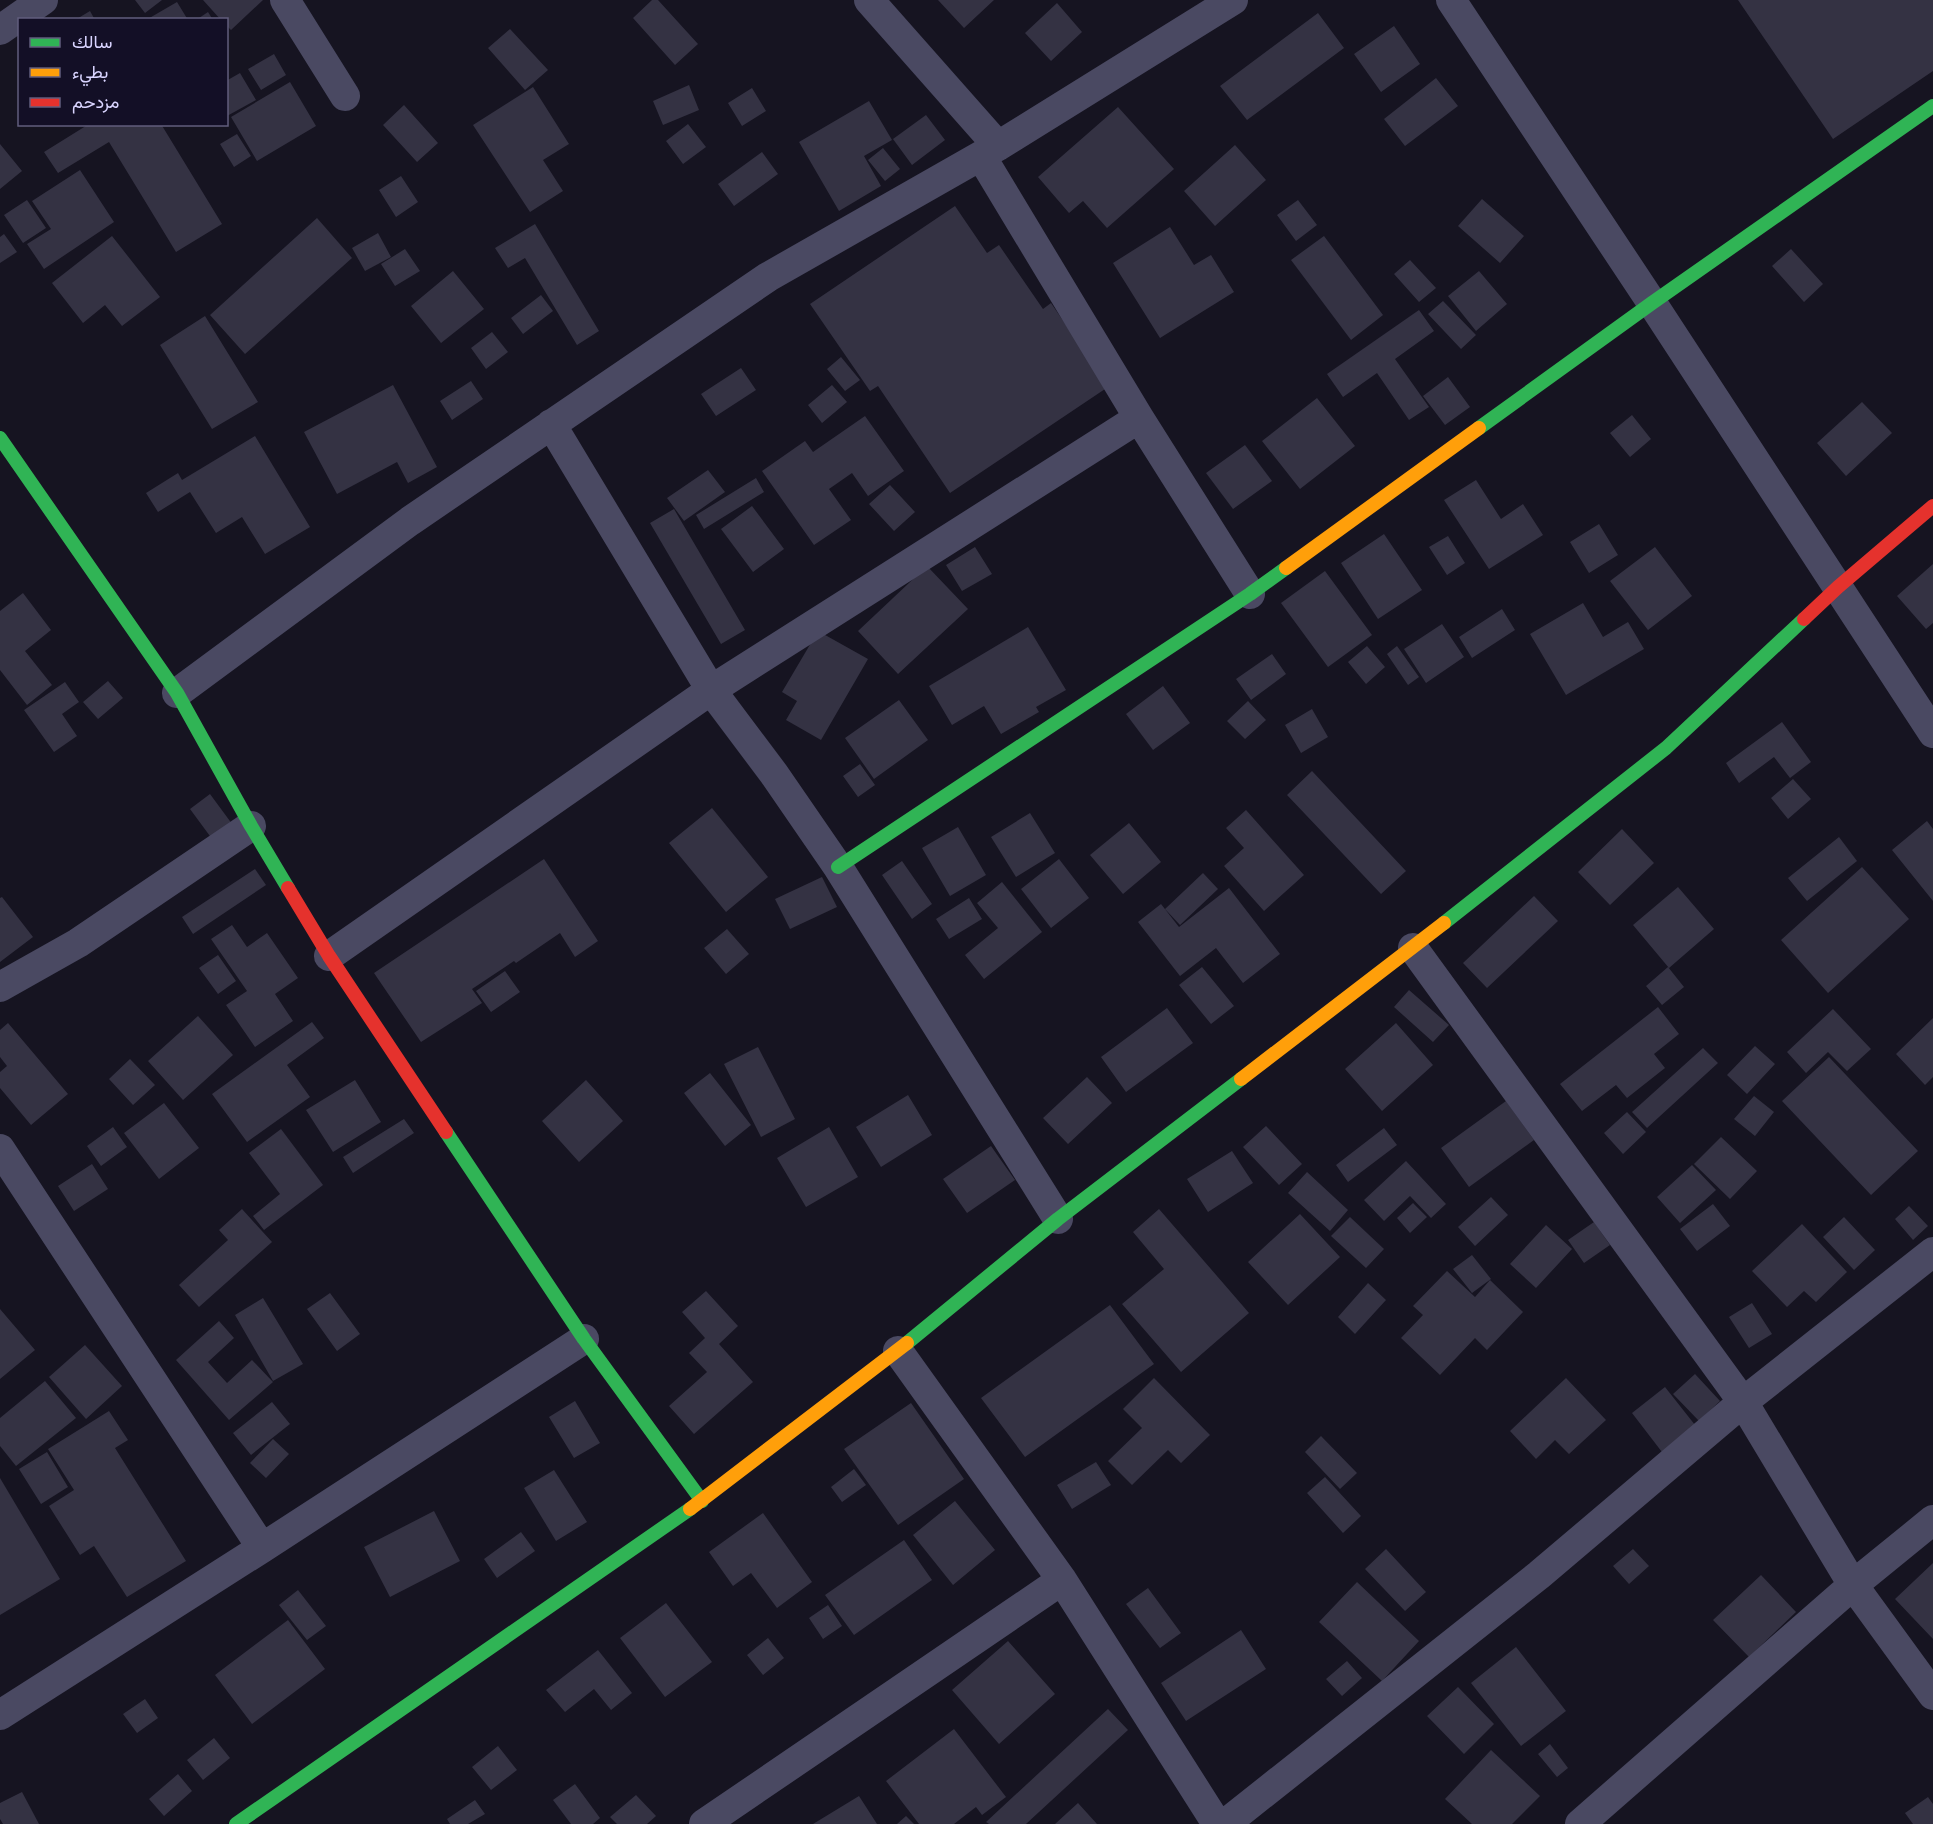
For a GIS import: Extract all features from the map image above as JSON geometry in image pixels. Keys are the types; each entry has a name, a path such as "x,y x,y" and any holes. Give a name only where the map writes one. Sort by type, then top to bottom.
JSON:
{"street":[{"path":"0,30 43,0"},
{"path":"285,0 345,96"},
{"path":"869,0 990,151 1139,417 1250,594"},
{"path":"177,693 410,521 768,277 990,151 1233,0"},
{"path":"1451,0 1933,733"},
{"path":"838,867 1250,594 1652,303 1933,106"},
{"path":"329,956 711,690 1139,417"},
{"path":"550,424 711,690 774,774 838,867 1058,1219"},
{"path":"0,438 177,693 250,826 329,956 584,1339 702,1501"},
{"path":"236,1824 702,1501 898,1351 1058,1219 1413,948 1666,748 1838,587 1933,506"},
{"path":"0,987 78,943 250,826"},
{"path":"1413,948 1743,1402 1853,1585 1933,1695"},
{"path":"0,1149 262,1548"},
{"path":"1226,1824 1539,1575 1743,1402 1933,1252"},
{"path":"0,1715 584,1339"},
{"path":"898,1351 1062,1580 1217,1824"},
{"path":"1580,1824 1853,1585 1933,1520"},
{"path":"704,1824 1062,1580"}],"building":[{"path":"135,0 162,0 145,13"},
{"path":"203,0 263,0 231,30 228,27 228,18 219,18"},
{"path":"652,0 658,0 698,44 675,65 633,18"},
{"path":"938,0 994,0 964,28"},
{"path":"1738,0 1933,0 1933,71 1833,139"},
{"path":"177,2 187,18 149,18"},
{"path":"1057,3 1082,32 1051,61 1025,33"},
{"path":"90,11 94,18 78,18"},
{"path":"208,12 212,18 199,18"},
{"path":"1318,13 1344,48 1247,120 1220,86"},
{"path":"1394,26 1420,64 1381,92 1354,54"},
{"path":"510,29 548,70 525,90 488,48"},
{"path":"274,54 286,75 261,90 248,69"},
{"path":"240,73 256,100 228,115 228,80"},
{"path":"1436,78 1458,106 1405,146 1384,119"},
{"path":"290,82 316,126 257,161 231,117"},
{"path":"689,85 699,110 663,125 653,101"},
{"path":"533,87 569,144 543,160 563,191 530,212 473,125"},
{"path":"752,88 766,111 742,126 728,103"},
{"path":"869,101 892,140 864,156 881,186 839,211 799,142"},
{"path":"404,105 438,143 417,162 383,125"},
{"path":"1118,107 1174,169 1107,228 1083,201 1069,213 1038,177"},
{"path":"926,115 945,140 912,165 893,139"},
{"path":"688,124 706,147 683,164 666,141"},
{"path":"86,126 162,126 222,224 176,252 109,142 58,173 44,152"},
{"path":"237,134 251,156 234,167 220,144"},
{"path":"0,144 22,171 0,189"},
{"path":"1235,145 1266,180 1215,226 1184,191"},
{"path":"883,148 900,169 885,181 868,160"},
{"path":"762,152 778,174 734,206 718,184"},
{"path":"80,170 114,222 44,269 27,244 51,229 32,201"},
{"path":"401,176 418,202 396,217 379,190"},
{"path":"1482,199 1524,236 1500,263 1458,226"},
{"path":"27,200 46,228 23,243 4,215"},
{"path":"1298,200 1317,225 1296,241 1277,215"},
{"path":"955,206 987,253 999,245 1043,309 1051,303 1108,387 950,493 878,386 870,391 810,304"},
{"path":"317,218 352,258 245,354 210,315"},
{"path":"535,224 599,331 577,345 525,258 508,268 495,248"},
{"path":"1170,227 1194,265 1211,255 1234,292 1160,338 1113,263"},
{"path":"378,233 391,257 365,271 352,248"},
{"path":"4,234 17,252 0,263 0,237"},
{"path":"112,236 160,297 122,326 105,305 83,323 52,283"},
{"path":"1324,236 1383,315 1351,340 1291,260"},
{"path":"405,249 420,271 395,286 381,264"},
{"path":"1791,249 1823,284 1804,302 1772,266"},
{"path":"1410,260 1436,288 1419,302 1394,274"},
{"path":"453,271 484,309 441,343 411,306"},
{"path":"1479,271 1507,304 1476,331 1448,296"},
{"path":"541,295 553,311 523,334 511,318"},
{"path":"1443,301 1476,335 1461,349 1428,314"},
{"path":"1419,310 1434,331 1395,359 1429,407 1409,420 1377,373 1343,397 1327,374"},
{"path":"205,316 258,402 212,429 160,345"},
{"path":"492,332 508,352 486,369 471,348"},
{"path":"841,357 860,380 845,391 827,369"},
{"path":"741,368 756,390 716,416 701,394"},
{"path":"1448,377 1470,407 1445,425 1423,396"},
{"path":"471,381 483,399 452,420 440,401"},
{"path":"393,385 437,467 408,483 397,462 337,494 304,432"},
{"path":"832,385 847,402 822,423 808,405"},
{"path":"1317,398 1355,446 1300,489 1262,441"},
{"path":"1862,402 1892,433 1846,476 1817,443"},
{"path":"1632,415 1651,439 1630,457 1610,433"},
{"path":"865,416 904,471 868,496 852,473 829,489 851,520 814,545 762,471 805,441 813,452"},
{"path":"255,436 310,527 265,554 242,517 216,533 190,492 158,512 146,493 178,473 182,480"},
{"path":"1245,445 1272,481 1233,509 1206,473"},
{"path":"708,470 725,492 684,521 667,498"},
{"path":"756,478 764,492 704,529 696,515"},
{"path":"1476,480 1501,519 1523,504 1543,535 1489,569 1444,500"},
{"path":"890,485 915,512 894,531 869,504"},
{"path":"752,506 784,549 753,572 721,529"},
{"path":"674,509 745,630 721,644 650,523"},
{"path":"1599,524 1618,555 1589,573 1570,542"},
{"path":"1384,534 1422,590 1378,619 1341,563"},
{"path":"1448,536 1465,563 1447,575 1429,547"},
{"path":"975,547 992,574 962,591 946,565"},
{"path":"1655,547 1692,596 1648,630 1610,581"},
{"path":"1933,564 1933,623 1926,629 1897,596"},
{"path":"927,566 968,609 898,674 858,631"},
{"path":"1325,571 1372,635 1328,667 1281,603"},
{"path":"23,593 51,630 25,651 52,685 27,705 0,670 0,611"},
{"path":"1583,603 1603,637 1628,622 1644,649 1566,695 1530,634"},
{"path":"1502,609 1515,630 1472,658 1459,637"},
{"path":"1442,624 1464,657 1426,683 1404,649"},
{"path":"1028,627 1066,690 1036,707 1039,712 1001,734 984,706 952,725 929,686"},
{"path":"818,631 868,659 821,740 786,720 797,701 782,692"},
{"path":"1367,646 1385,667 1366,684 1348,662"},
{"path":"1397,646 1419,677 1408,685 1387,654"},
{"path":"1272,654 1286,674 1251,700 1236,679"},
{"path":"108,681 123,698 98,719 83,702"},
{"path":"65,682 79,702 62,714 77,736 54,752 24,710"},
{"path":"1163,686 1190,723 1153,750 1126,714"},
{"path":"899,700 928,740 874,779 845,738"},
{"path":"1248,701 1266,720 1245,739 1227,721"},
{"path":"1312,709 1328,737 1301,753 1285,725"},
{"path":"1782,722 1811,762 1790,778 1774,757 1739,783 1726,763"},
{"path":"860,764 875,785 858,797 843,776"},
{"path":"1312,771 1406,871 1381,894 1287,795"},
{"path":"1793,779 1811,799 1788,819 1771,798"},
{"path":"210,794 238,832 218,847 190,809"},
{"path":"712,808 768,877 726,912 669,843"},
{"path":"1246,810 1304,875 1264,911 1224,866 1244,848 1226,828"},
{"path":"1030,813 1055,853 1016,877 991,837"},
{"path":"1927,821 1933,829 1933,901 1892,850"},
{"path":"1129,823 1161,862 1123,894 1090,855"},
{"path":"958,827 986,875 950,896 922,848"},
{"path":"1622,829 1654,863 1610,905 1578,872"},
{"path":"1839,837 1857,861 1807,901 1788,878"},
{"path":"544,859 598,941 575,957 560,933 472,989 482,1003 421,1042 374,973"},
{"path":"1059,859 1089,898 1051,928 1021,889"},
{"path":"902,861 932,904 912,919 882,875"},
{"path":"1862,867 1909,919 1828,993 1781,940"},
{"path":"255,869 266,885 193,934 182,917"},
{"path":"1203,873 1218,889 1180,925 1165,909"},
{"path":"822,877 837,907 790,929 775,899"},
{"path":"1002,882 1042,932 984,979 965,955 998,928 977,903"},
{"path":"1678,887 1714,929 1669,968 1633,925"},
{"path":"1229,888 1280,954 1243,983 1216,948 1180,976 1138,922 1161,904 1179,927"},
{"path":"1534,896 1558,921 1487,988 1463,963"},
{"path":"2,897 33,937 0,962 0,898"},
{"path":"969,898 982,919 949,939 936,919"},
{"path":"232,925 247,947 267,933 298,978 275,994 293,1021 255,1047 226,1005 247,991 211,939"},
{"path":"727,929 749,954 726,974 704,948"},
{"path":"218,955 236,981 218,994 199,968"},
{"path":"1202,967 1234,1006 1211,1024 1179,985"},
{"path":"1668,967 1684,987 1662,1005 1646,986"},
{"path":"505,971 520,992 491,1012 476,991"},
{"path":"1409,990 1449,1025 1433,1042 1394,1007"},
{"path":"1658,1007 1679,1034 1654,1054 1665,1068 1627,1098 1616,1085 1582,1111 1560,1084"},
{"path":"1167,1008 1193,1043 1126,1092 1101,1057"},
{"path":"1833,1009 1871,1049 1847,1071 1828,1052 1806,1073 1787,1052"},
{"path":"198,1016 233,1055 183,1100 148,1061"},
{"path":"1933,1018 1933,1077 1925,1085 1896,1054"},
{"path":"312,1022 324,1038 287,1065 310,1097 247,1142 212,1094"},
{"path":"8,1023 68,1094 31,1125 0,1088 0,1072 7,1066 0,1057 0,1030"},
{"path":"1396,1023 1433,1065 1382,1111 1345,1069"},
{"path":"1755,1046 1775,1064 1747,1094 1727,1075"},
{"path":"758,1047 795,1119 761,1137 724,1064"},
{"path":"1703,1048 1718,1063 1647,1128 1632,1112"},
{"path":"1829,1057 1918,1151 1871,1195 1782,1101"},
{"path":"130,1059 155,1085 133,1105 109,1079"},
{"path":"710,1073 751,1125 725,1146 684,1093"},
{"path":"1087,1077 1112,1103 1068,1144 1043,1118"},
{"path":"355,1080 381,1122 333,1152 306,1110"},
{"path":"586,1080 623,1121 579,1162 542,1121"},
{"path":"908,1095 932,1135 881,1167 856,1127"},
{"path":"1754,1096 1774,1112 1755,1136 1734,1119"},
{"path":"1506,1101 1534,1140 1469,1187 1441,1148"},
{"path":"164,1103 199,1148 159,1179 124,1133"},
{"path":"1627,1112 1646,1132 1623,1154 1604,1133"},
{"path":"404,1119 414,1133 353,1173 343,1157"},
{"path":"1266,1126 1302,1164 1279,1185 1243,1147"},
{"path":"113,1127 127,1147 101,1166 87,1146"},
{"path":"829,1127 858,1177 806,1207 777,1158"},
{"path":"1384,1128 1397,1145 1348,1182 1336,1165"},
{"path":"281,1129 323,1185 264,1230 253,1216 280,1194 249,1153"},
{"path":"1721,1137 1757,1171 1730,1199 1694,1164"},
{"path":"991,1146 1015,1180 967,1213 943,1179"},
{"path":"1232,1151 1253,1183 1208,1212 1187,1179"},
{"path":"1406,1161 1446,1204 1431,1218 1410,1196 1384,1221 1364,1200"},
{"path":"92,1164 108,1189 74,1211 58,1186"},
{"path":"1692,1165 1716,1190 1680,1223 1657,1197"},
{"path":"1307,1172 1348,1210 1330,1231 1288,1193"},
{"path":"1491,1197 1508,1215 1475,1246 1458,1227"},
{"path":"1413,1203 1427,1217 1410,1233 1397,1218"},
{"path":"1713,1204 1730,1226 1697,1251 1680,1229"},
{"path":"1909,1206 1928,1226 1913,1240 1895,1219"},
{"path":"242,1209 272,1242 199,1307 179,1285 228,1240 219,1230"},
{"path":"1159,1209 1249,1313 1181,1372 1122,1304 1164,1269 1133,1232"},
{"path":"1300,1214 1340,1257 1288,1305 1248,1262"},
{"path":"1350,1217 1384,1249 1366,1268 1331,1236"},
{"path":"1844,1217 1875,1250 1854,1270 1823,1237"},
{"path":"1594,1222 1610,1245 1584,1263 1568,1240"},
{"path":"1802,1224 1847,1272 1816,1302 1804,1291 1787,1307 1752,1271"},
{"path":"1546,1225 1572,1249 1536,1288 1510,1264"},
{"path":"1472,1255 1491,1279 1472,1293 1453,1269"},
{"path":"1447,1271 1475,1297 1490,1280 1523,1312 1487,1350 1475,1338 1440,1375 1401,1338 1423,1315 1413,1306"},
{"path":"1368,1283 1386,1300 1355,1334 1338,1317"},
{"path":"706,1291 738,1326 719,1344 753,1382 694,1434 669,1406 707,1372 689,1353 705,1338 682,1312"},
{"path":"330,1293 360,1334 337,1351 307,1309"},
{"path":"263,1298 303,1364 273,1381 235,1315"},
{"path":"1752,1303 1772,1334 1749,1348 1729,1317"},
{"path":"1110,1305 1154,1364 1025,1457 981,1398"},
{"path":"0,1309 35,1350 0,1379"},
{"path":"219,1321 234,1338 208,1362 227,1383 252,1360 273,1382 229,1420 176,1360"},
{"path":"85,1345 122,1386 86,1419 49,1377"},
{"path":"1695,1374 1720,1401 1699,1421 1673,1394"},
{"path":"1154,1378 1210,1435 1181,1463 1168,1450 1132,1485 1108,1461 1142,1428 1123,1409"},
{"path":"1566,1378 1606,1420 1569,1454 1555,1440 1536,1459 1510,1431"},
{"path":"45,1381 76,1418 16,1466 0,1446 0,1418"},
{"path":"1665,1387 1699,1430 1665,1456 1632,1413"},
{"path":"575,1401 600,1443 574,1458 549,1417"},
{"path":"272,1402 290,1424 251,1455 233,1433"},
{"path":"911,1403 964,1479 898,1525 844,1449"},
{"path":"109,1411 128,1440 115,1448 186,1561 127,1597 94,1546 80,1555 49,1506 74,1490 48,1449"},
{"path":"1321,1436 1357,1473 1340,1489 1305,1452"},
{"path":"273,1439 289,1454 266,1478 250,1463"},
{"path":"47,1452 68,1487 41,1504 19,1469"},
{"path":"1096,1462 1111,1485 1072,1509 1057,1485"},
{"path":"854,1469 866,1485 842,1502 831,1487"},
{"path":"554,1470 587,1522 556,1541 524,1488"},
{"path":"1325,1477 1361,1516 1343,1533 1307,1493"},
{"path":"0,1478 60,1579 0,1615"},
{"path":"955,1501 995,1550 953,1585 913,1535"},
{"path":"434,1511 460,1561 390,1597 364,1547"},
{"path":"763,1513 812,1582 777,1608 751,1573 733,1586 709,1552"},
{"path":"521,1532 535,1551 497,1578 484,1559"},
{"path":"904,1540 932,1580 854,1635 825,1595"},
{"path":"1386,1549 1426,1592 1405,1611 1365,1569"},
{"path":"1633,1549 1649,1566 1629,1584 1613,1566"},
{"path":"1933,1563 1933,1639 1895,1599"},
{"path":"1761,1575 1796,1612 1749,1657 1713,1620"},
{"path":"1357,1582 1419,1641 1382,1681 1319,1622"},
{"path":"1148,1588 1181,1633 1160,1648 1126,1604"},
{"path":"298,1590 326,1626 307,1640 279,1605"},
{"path":"666,1603 712,1662 665,1697 620,1638"},
{"path":"828,1605 842,1626 823,1639 809,1618"},
{"path":"288,1620 325,1669 252,1724 215,1675"},
{"path":"1241,1630 1266,1669 1186,1721 1161,1683"},
{"path":"768,1638 784,1658 763,1675 747,1655"},
{"path":"1008,1641 1055,1694 999,1744 952,1690"},
{"path":"1516,1647 1566,1711 1521,1746 1471,1683"},
{"path":"598,1650 632,1693 611,1710 594,1689 565,1712 546,1690"},
{"path":"1347,1661 1362,1678 1342,1696 1326,1679"},
{"path":"1458,1687 1494,1724 1464,1754 1427,1716"},
{"path":"145,1699 158,1718 137,1733 123,1714"},
{"path":"1108,1709 1128,1730 1026,1824 989,1824 986,1822"},
{"path":"954,1729 1006,1797 982,1815 976,1807 954,1824 919,1824 886,1781"},
{"path":"214,1738 230,1758 203,1780 187,1760"},
{"path":"1550,1744 1568,1768 1557,1777 1538,1754"},
{"path":"498,1746 517,1770 491,1790 472,1767"},
{"path":"1491,1750 1540,1796 1512,1824 1472,1824 1445,1799"},
{"path":"178,1774 192,1791 164,1816 149,1799"},
{"path":"575,1784 600,1818 593,1824 571,1824 553,1800"},
{"path":"22,1792 39,1824 3,1824 0,1819 0,1803"},
{"path":"636,1795 656,1816 647,1824 617,1824 610,1817"},
{"path":"859,1796 877,1824 813,1824"},
{"path":"1928,1797 1933,1804 1933,1824 1913,1824 1905,1813"},
{"path":"475,1800 485,1814 468,1824 450,1824 447,1819"},
{"path":"1078,1803 1097,1824 1055,1824"},
{"path":"906,1816 914,1824 897,1824"}],"traffic: fast":[{"path":"1479,428 1652,303 1933,106"},
{"path":"0,438 177,693 288,888"},
{"path":"838,867 1286,568"},
{"path":"1444,923 1666,748 1804,619"},
{"path":"907,1343 1058,1219 1241,1079"},
{"path":"446,1132 584,1339 702,1501"},
{"path":"236,1824 690,1509"}],"traffic: slow":[{"path":"1286,568 1479,428"},
{"path":"1241,1079 1444,923"},
{"path":"690,1509 907,1343"}],"traffic: jam":[{"path":"1804,619 1933,506"},
{"path":"288,888 329,956 446,1132"}]}
